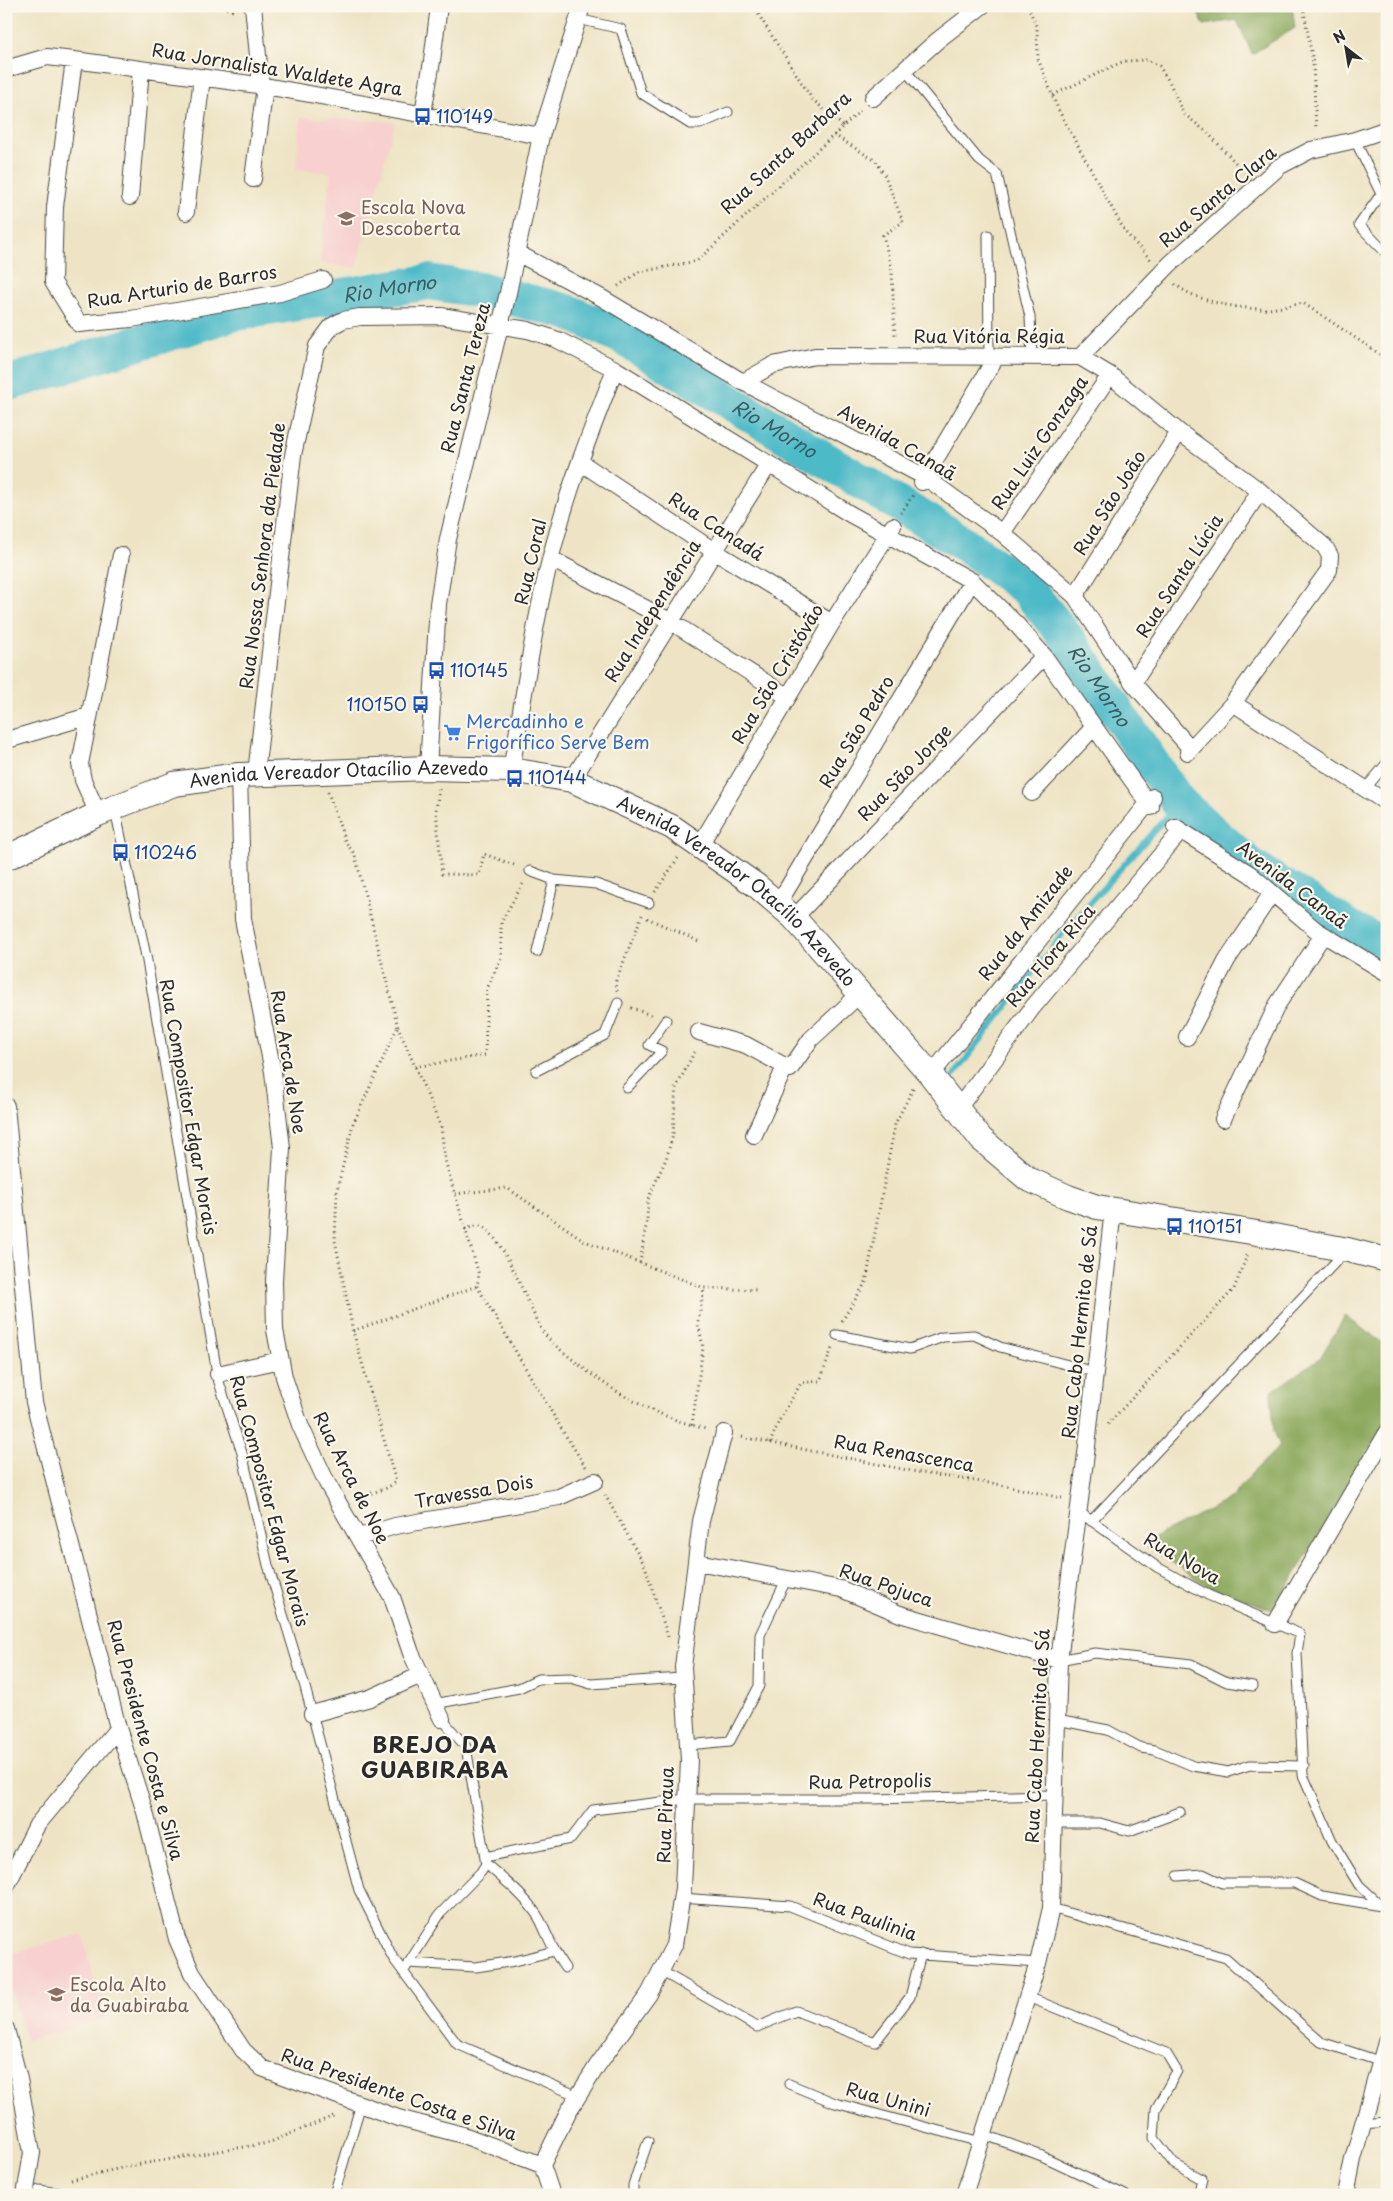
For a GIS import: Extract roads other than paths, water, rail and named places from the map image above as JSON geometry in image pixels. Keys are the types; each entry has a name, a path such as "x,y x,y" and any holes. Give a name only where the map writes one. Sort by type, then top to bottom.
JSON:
{"main road":[{"name":"Avenida Vereador Otacílio Azevedo","path":"6,858 106,810 174,784 248,774 434,768 511,770 572,780 672,827 700,845 786,911 862,993 928,1071 981,1139 1028,1179 1068,1197 1098,1207 1256,1233 1348,1250 1387,1260"}],"street":[{"path":"253,6 263,85 253,180"},
{"path":"422,112 439,6"},
{"name":"Rua Santa Barbara","path":"874,98 938,40 982,6"},
{"name":"Rua Santa Tereza","path":"434,768 438,604 448,539 467,454 502,320 541,136 580,12"},
{"name":"Rua Jornalista Waldete Agra","path":"6,69 47,57 74,60 263,85 422,112 541,136"},
{"name":"Rua Arturio de Barros","path":"74,60 55,207 52,282 79,324 131,319 280,293 323,280"},
{"path":"130,197 141,69"},
{"path":"186,212 202,78"},
{"name":"Rua Santa Clara","path":"1080,357 1162,272 1280,166 1317,148 1355,140 1387,129"},
{"name":"Avenida Canaã","path":"516,256 602,298 743,382 923,480 1002,533 1075,596 1133,683 1190,750 1233,703"},
{"name":"Rua Nossa Senhora da Piedade","path":"248,774 293,455 317,346 332,326 343,320 360,317 440,316 502,320"},
{"path":"502,320 558,340 615,369 850,514 891,530 972,581 1017,625 1044,656 1094,727 1032,793"},
{"name":"Rua Vitória Régia","path":"743,382 773,365 816,356 1080,357 1110,375 1179,432 1260,491 1325,547 1331,561 1328,570 1233,703"},
{"path":"923,480 993,357"},
{"name":"Rua Coral","path":"511,770 551,559 580,462 615,369"},
{"name":"Rua Luiz Gonzaga","path":"1002,533 1110,375"},
{"name":"Rua São João","path":"1075,596 1179,432"},
{"name":"Rua Canadá","path":"580,462 714,551 832,623"},
{"name":"Rua Independência","path":"572,780 769,464"},
{"name":"Rua Santa Lúcia","path":"1133,683 1260,491"},
{"name":"Rua São Cristóvão","path":"700,845 832,623 891,530"},
{"path":"106,810 82,780 80,764 121,555"},
{"path":"551,559 670,621 788,696"},
{"name":"Rua São Pedro","path":"786,911 972,581"},
{"name":"Rua São Jorge","path":"786,911 1044,656"},
{"path":"1233,703 1387,802"},
{"path":"7,740 89,716"},
{"name":"Rua da Amizade","path":"928,1071 1151,802 1094,727"},
{"name":"Rua Arca de Noe","path":"248,774 243,919 273,1072 282,1148 274,1281 275,1330 280,1360 300,1425 339,1504 392,1597 421,1675 442,1719"},
{"name":"Avenida Canaã","path":"1178,829 1250,874 1323,935 1387,973"},
{"name":"Rua Flora Rica","path":"957,1110 1033,1007 1178,829"},
{"path":"1187,1037 1228,960 1272,893"},
{"path":"1223,1119 1277,1005 1323,935"},
{"path":"699,1032 746,1044 790,1069 811,1039 862,993"},
{"path":"754,1135 785,1067"},
{"name":"Rua Presidente Costa e Silva","path":"6,1106 34,1402 118,1728 145,1812 177,1939 192,1973 243,2050 262,2068 398,2118 462,2135 542,2165"},
{"name":"Rua Cabo Hermito de Sá","path":"964,2195 1028,1997 1051,1908 1059,1660 1083,1512 1087,1446 1113,1209"},
{"path":"218,1374 280,1360"},
{"name":"Rua Piraua","path":"542,2165 578,2096 597,2066 650,1994 674,1944 681,1898 687,1799 688,1745 683,1667 701,1520 724,1433"},
{"path":"1275,1624 1387,1433"},
{"name":"Travessa Dois","path":"358,1537 395,1526 559,1497 596,1481"},
{"name":"Rua Pojuca","path":"697,1562 841,1589 900,1614 1059,1660"},
{"path":"312,1714 370,1698 421,1675"},
{"path":"6,1887 37,1825 118,1728"},
{"path":"6,2028 19,2079 32,2153 32,2192"},
{"path":"1346,2195 1353,2159 1387,2039"},
{"path":"542,2165 552,2195"}],"lane":[{"path":"580,12 621,29 641,93 690,124 700,124 728,112"},
{"path":"905,70 979,160 997,174 1030,317 1032,357"},
{"path":"1355,140 1381,194 1359,225 1387,254"},
{"path":"988,235 993,357"},
{"path":"1365,789 1387,762"},
{"name":"Rua Compositor Edgar Morais","path":"106,810 147,961 218,1374 242,1453 268,1565 312,1714 359,1890 393,1958 405,1967 457,2044 578,2096"},
{"path":"530,871 554,880 596,884 649,903"},
{"path":"537,952 554,880"},
{"path":"536,1071 605,1035 618,1003"},
{"path":"626,1088 662,1051 649,1045 666,1020"},
{"path":"1083,1512 1348,1250"},
{"path":"837,1335 910,1349 943,1337 974,1335 1000,1347 1095,1372"},
{"name":"Rua Nova","path":"1083,1512 1156,1567 1208,1595 1300,1634 1297,1653 1304,1766"},
{"path":"688,1745 730,1741 759,1686 760,1635 786,1580"},
{"path":"1059,1660 1095,1652 1191,1664 1227,1682 1253,1686"},
{"path":"434,1704 519,1688 538,1678 571,1678 591,1684 680,1678"},
{"name":"Rua Arca de Noe","path":"442,1719 466,1747 485,1861"},
{"path":"1057,1720 1108,1730 1141,1748 1155,1750 1194,1766 1228,1772 1250,1766 1304,1766 1303,1775 1332,1841 1359,1885 1384,1907"},
{"name":"Rua Petropolis","path":"485,1861 571,1839 593,1810 687,1799 871,1799 1054,1795"},
{"path":"1053,1823 1100,1823 1129,1831 1180,1812"},
{"path":"405,1967 440,1914 481,1872 485,1861 511,1886 539,1918 565,1968"},
{"path":"1178,1876 1203,1874 1222,1883 1294,1883 1322,1896 1384,1907"},
{"name":"Rua Paulinia","path":"681,1898 790,1906 909,1954 1038,1964"},
{"path":"1051,1908 1226,1958 1321,2042 1382,2062"},
{"path":"405,1967 476,1967 515,1961 554,1950"},
{"path":"661,1971 757,2027 796,2011 875,2042 910,1997 921,1954"},
{"path":"1028,1997 1166,2053 1177,2071 1156,2108 1154,2138 1174,2164 1202,2179 1198,2195"},
{"name":"Rua Unini","path":"789,2084 835,2103 982,2138 1042,2156 1126,2195"},
{"path":"330,2195 335,2191 362,2104"},
{"path":"1363,2124 1387,2122"},
{"path":"633,2195 633,2185 648,2141"},
{"path":"32,2192 70,2195"}],"waterway":[{"name":"Rio Morno","path":"6,384 231,314 429,282 486,291 568,312 621,336 963,543 1027,589 1065,636 1179,803 1253,868 1352,929 1387,948"},
{"path":"953,1076 1064,932 1179,803"}],"place":[{"name":"110149","path":"422,117"},
{"name":"Escola Nova Descoberta","path":"347,218"},
{"name":"110145","path":"436,671"},
{"name":"110150","path":"421,705"},
{"name":"Mercadinho e Frigorífico Serve Bem","path":"452,732"},
{"name":"110144","path":"514,778"},
{"name":"110246","path":"120,853"},
{"name":"110151","path":"1174,1227"},
{"name":"Escola Alto da Guabiraba","path":"56,1995"}],"district":[{"name":"BREJO DA GUABIRABA","path":"435,1758"}]}
